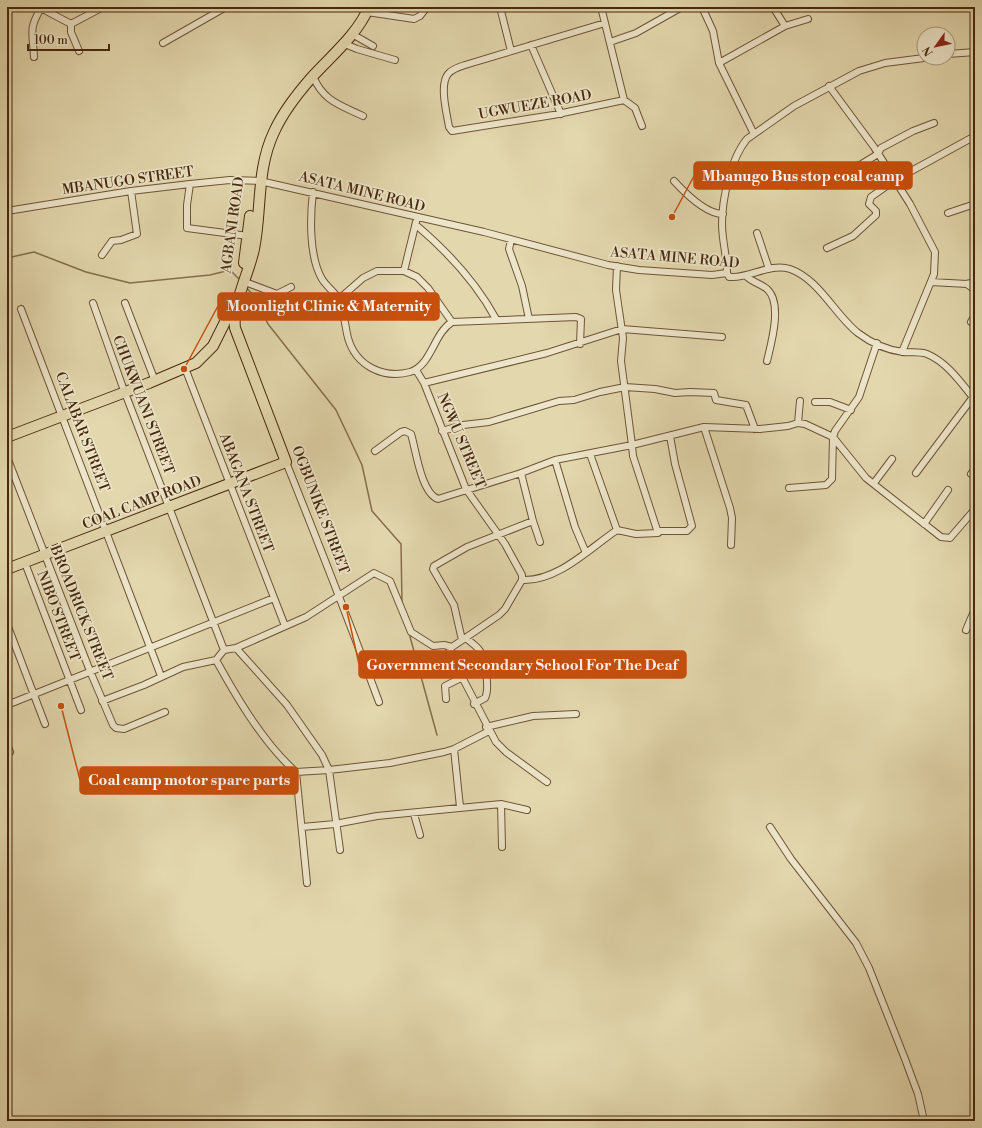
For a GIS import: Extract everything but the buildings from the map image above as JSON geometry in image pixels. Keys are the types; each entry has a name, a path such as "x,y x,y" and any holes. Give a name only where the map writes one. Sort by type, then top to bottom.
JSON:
{"main road":[{"name":"AGBANI ROAD","path":"7,437 185,368 196,363 208,352 224,324 242,283 254,248 257,181 274,131 292,102 313,76 345,44 366,9"},
{"name":"AGBANI ROAD","path":"235,328 235,314 242,283 261,148 278,114 309,72 345,35 366,9"},
{"path":"224,324 235,328"},
{"name":"OGBUNIKE STREET","path":"235,328 286,462"},
{"name":"COAL CAMP ROAD","path":"7,569 286,462"}],"street":[{"path":"71,24 103,7"},
{"path":"163,44 226,7"},
{"path":"366,9 414,19 420,16 427,7"},
{"path":"500,7 511,51 605,23"},
{"path":"601,7 624,100 635,108 642,126"},
{"path":"610,42 636,33 682,7"},
{"path":"702,7 713,31 720,63 754,134"},
{"path":"773,7 785,26"},
{"path":"34,57 31,31 32,22 40,8 71,24"},
{"path":"720,63 785,26 808,19"},
{"path":"71,24 71,32 80,51"},
{"path":"352,34 373,46"},
{"path":"345,44 396,60"},
{"path":"531,45 561,114"},
{"name":"UGWUEZE ROAD","path":"511,51 465,64 447,75 444,86 449,129 452,131 561,114 624,100"},
{"path":"956,53 975,52"},
{"path":"727,273 727,255 724,248 723,214 725,199 735,161 742,146 754,134 794,106 830,86 873,66 916,59"},
{"path":"313,76 318,89 323,94 333,102 363,116"},
{"path":"830,86 895,180 935,252 936,263 931,282 902,352"},
{"path":"787,186 823,173 860,166 878,154 881,148 913,131 934,123"},
{"path":"827,248 853,236 876,215 876,211 869,204 868,200 895,180 975,136"},
{"name":"MBANUGO STREET","path":"7,211 131,191 230,180 257,181"},
{"name":"ASATA MINE ROAD","path":"257,181 313,192 617,266 712,275 727,273 729,277 746,276 769,269 788,268 798,273 819,291 847,323 860,334 877,343 902,352 920,353 930,356 956,377 974,399"},
{"path":"674,181 696,201 714,213 723,214"},
{"path":"190,184 187,228 248,236"},
{"path":"102,255 112,241 121,240 137,234 131,191"},
{"path":"313,192 310,221 313,248 319,272 325,284 339,300 349,340 359,359 368,366 381,372 401,374 416,370 424,362 443,331 452,322 576,316 581,319 580,344"},
{"path":"948,213 975,204"},
{"path":"404,271 408,261 411,237 416,225 415,217"},
{"path":"416,225 458,266 476,287 496,319"},
{"path":"757,233 769,269"},
{"path":"511,240 509,249 522,286 529,319"},
{"path":"617,266 616,290 622,329 621,361 633,456 659,531"},
{"path":"339,300 363,278 377,271 404,271 417,277 428,288 452,322"},
{"path":"746,276 753,283 766,288 773,301 775,324 767,361"},
{"path":"931,282 967,284 975,282"},
{"path":"242,283 277,294 291,287"},
{"path":"967,284 975,290"},
{"name":"CHUKWUANI STREET","path":"93,303 125,392 224,650"},
{"path":"125,303 155,380"},
{"name":"CALABAR STREET","path":"21,309 107,531 161,676"},
{"path":"971,322 975,315"},
{"path":"424,383 580,344 622,329 722,338"},
{"path":"789,488 826,485 832,479 833,438 837,426 851,410 859,397 877,343"},
{"name":"ABAGANA STREET","path":"185,368 285,626"},
{"name":"NGWU STREET","path":"416,370 424,383 466,489 517,563 522,575 522,580"},
{"path":"442,431 463,425 489,422 559,401 574,400 600,392 625,387 655,389 675,394 690,392 714,393 716,400 746,404 755,429"},
{"path":"916,474 974,399"},
{"path":"798,423 800,401"},
{"path":"814,402 830,402 851,410"},
{"path":"375,451 401,432 411,434 422,478 433,497 438,499 521,473 555,460 632,445 704,427 755,429 788,426 798,423 805,424 833,438 864,475 941,537 950,538 975,509"},
{"path":"704,427 730,508 732,518 731,545"},
{"path":"547,782 506,752 496,742 474,704 449,652 452,647 499,615 522,580 531,579 567,566 617,530 636,534 657,533 659,531 687,531 692,526 675,464 670,436"},
{"path":"590,454 617,530"},
{"name":"BROADRICK STREET","path":"7,457 90,671 114,725 120,730 165,712"},
{"path":"874,483 892,459"},
{"path":"555,460 575,527 586,553"},
{"name":"OGBUNIKE STREET","path":"286,462 328,570 340,596 379,702"},
{"path":"521,473 540,542"},
{"path":"924,524 948,490"},
{"path":"474,704 485,698 487,685 482,656 480,650 464,639 454,605 434,566 467,547 533,521"},
{"name":"NIBO STREET","path":"25,563 81,710"},
{"path":"102,700 183,667 216,660 224,650 236,648 306,617 374,573 390,581 411,632 434,646 444,645 452,647"},
{"path":"7,705 274,598"},
{"path":"966,630 975,608"},
{"path":"7,624 45,724"},
{"path":"236,648 298,720 322,755 329,770 335,824 340,850"},
{"path":"216,660 254,721 285,762 296,772 307,883"},
{"path":"446,699 445,686 461,678"},
{"path":"296,772 390,763 454,749 488,729 533,716 576,714"},
{"path":"7,744 10,752"},
{"path":"454,749 460,807"},
{"path":"302,827 335,824 377,816 414,814 460,807 501,804 527,810"},
{"path":"501,804 502,847"},
{"path":"414,814 420,835"},
{"path":"770,827 791,859 836,915 860,949 870,968 918,1094 924,1121"}],"waterway":[{"path":"7,258 34,252 86,272 130,283 210,275 230,270 241,281"},
{"path":"246,287 255,298 268,324 336,410 362,465 372,511 401,544 402,604"},
{"path":"409,633 437,735"}],"place":[{"name":"Mbanugo Bus stop coal camp","path":"672,217"},
{"name":"Moonlight Clinic & Maternity","path":"184,369"},
{"name":"Government Secondary School For The Deaf","path":"346,607"},
{"name":"Coal camp motor spare parts","path":"61,706"}]}
